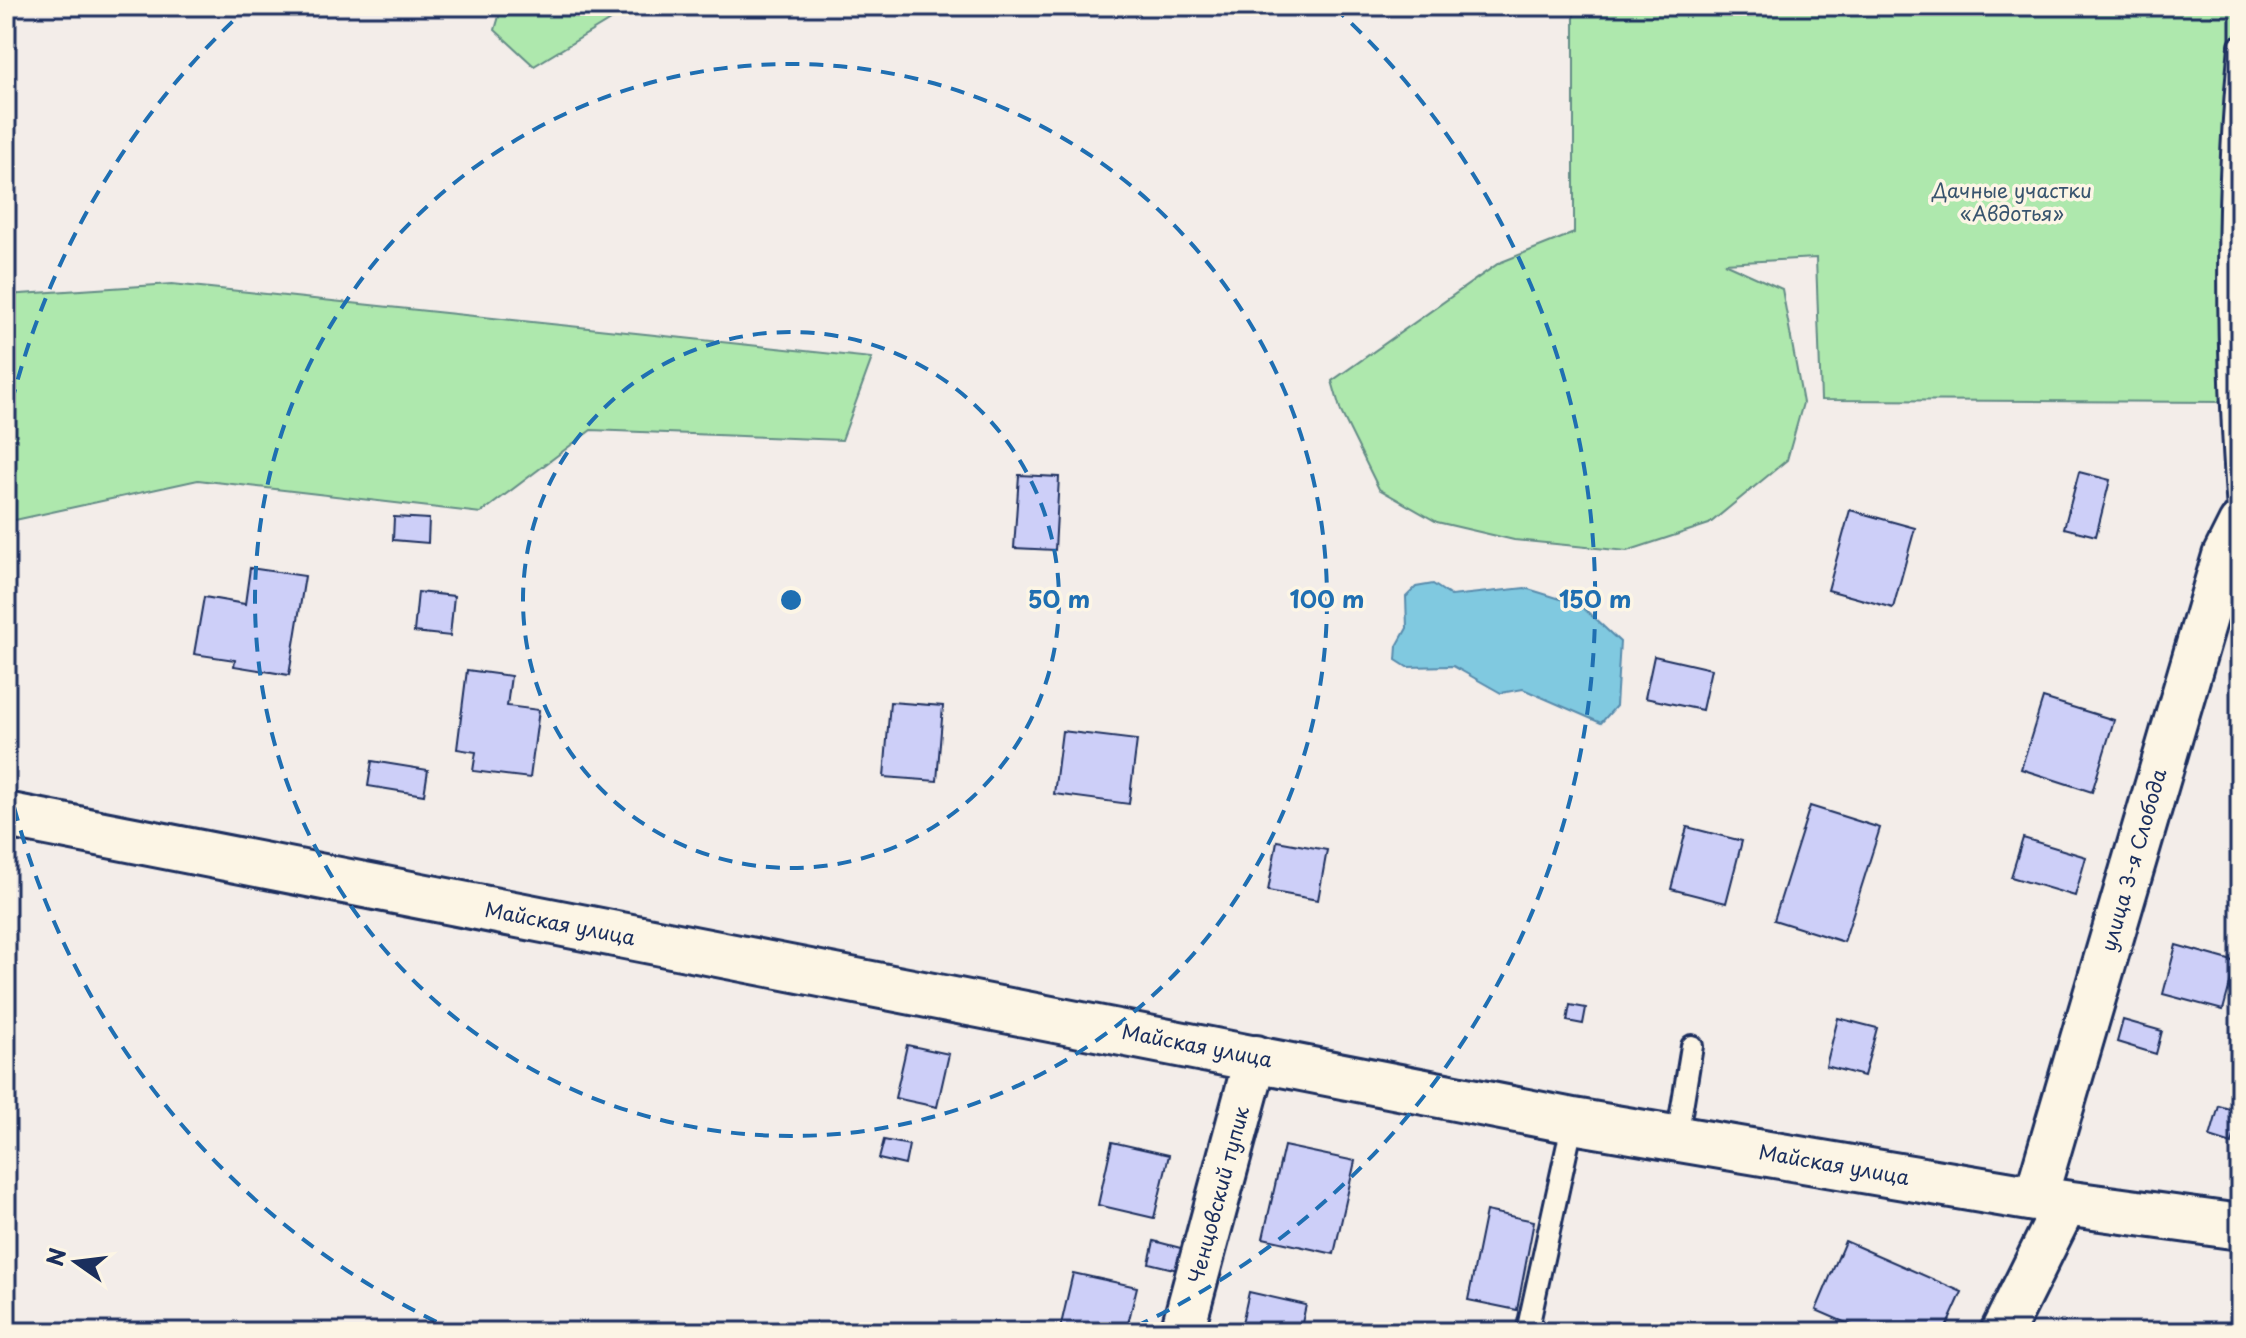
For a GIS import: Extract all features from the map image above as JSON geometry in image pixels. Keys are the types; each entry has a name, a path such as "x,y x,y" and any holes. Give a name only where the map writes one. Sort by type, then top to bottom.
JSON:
{"street":[{"name":"улица 3-я Слобода","path":"2002,1332 2050,1201 2224,556 2239,525"},
{"name":"Майская улица","path":"6,815 1573,1121 2050,1201 2240,1227"},
{"name":"Ченцовский тупик","path":"1182,1332 1256,1057"}],"lane":[{"path":"2239,525 2231,421 2229,266 2240,46"},
{"path":"1677,1138 1692,1046"},
{"path":"1527,1332 1573,1121"}],"green space":[{"path":"502,6 633,6 534,66 495,30"},
{"name":"Дачные участки «Авдотья»","path":"1574,6 2240,6 2240,379 2226,402 1821,400 1816,258 1724,263 1782,289 1803,403 1787,460 1709,524 1627,551 1514,540 1437,522 1379,489 1341,412 1332,381 1499,263 1574,233"},
{"path":"172,284 872,358 842,440 591,430 481,513 198,480 6,522 6,295"}],"water":[{"path":"1433,584 1451,596 1525,588 1580,605 1620,642 1616,706 1601,723 1523,689 1501,693 1453,666 1407,667 1396,660 1397,646 1407,628 1406,597 1416,587"}],"building":[{"path":"2079,472 2110,480 2096,536 2064,528"},
{"path":"1019,475 1059,477 1055,550 1014,548"},
{"path":"1850,510 1915,528 1893,608 1828,590"},
{"path":"394,517 429,519 428,543 393,540"},
{"path":"250,568 305,576 289,675 234,666 235,660 194,654 204,597 245,604"},
{"path":"418,592 454,596 450,636 414,632"},
{"path":"1654,656 1711,669 1702,710 1645,698"},
{"path":"467,670 511,676 507,706 539,710 530,778 473,771 476,752 457,749"},
{"path":"2043,698 2114,720 2092,792 2021,769"},
{"path":"890,702 943,706 937,781 884,777"},
{"path":"1062,731 1137,740 1129,804 1054,794"},
{"path":"372,761 428,770 424,795 368,786"},
{"path":"1810,806 1880,828 1844,942 1774,920"},
{"path":"1687,827 1742,841 1726,903 1671,889"},
{"path":"2023,838 2086,857 2075,896 2011,877"},
{"path":"1277,841 1327,850 1318,900 1268,891"},
{"path":"2176,945 2236,962 2223,1010 2163,994"},
{"path":"1570,1005 1586,1008 1583,1024 1567,1021"},
{"path":"1838,1018 1877,1028 1864,1076 1826,1066"},
{"path":"2123,1020 2162,1031 2156,1054 2117,1042"},
{"path":"907,1045 949,1054 937,1107 895,1098"},
{"path":"2219,1106 2240,1112 2232,1144 2210,1137"},
{"path":"884,1140 909,1145 905,1165 879,1159"},
{"path":"1112,1142 1169,1155 1154,1218 1098,1205"},
{"path":"1284,1146 1355,1161 1334,1254 1263,1238"},
{"path":"1486,1211 1534,1221 1517,1310 1468,1300"},
{"path":"1154,1241 1192,1251 1186,1272 1149,1263"},
{"path":"1845,1241 1962,1292 1944,1332 1867,1332 1816,1310"},
{"path":"1073,1273 1137,1287 1126,1332 1060,1329"},
{"path":"1249,1292 1306,1305 1300,1332 1240,1332"}]}
